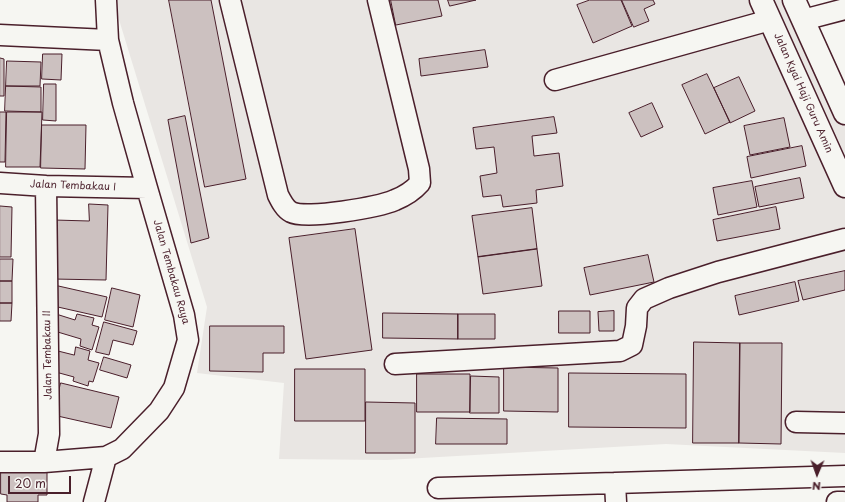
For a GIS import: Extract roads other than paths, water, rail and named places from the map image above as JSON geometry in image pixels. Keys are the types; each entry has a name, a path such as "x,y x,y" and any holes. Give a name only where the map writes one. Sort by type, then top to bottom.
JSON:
{"main road":[{"name":"Jalan Kyai Haji Guru Amin","path":"761,0 845,186"},
{"path":"794,0 822,15 840,85 845,113"}],"street":[{"name":"Jalan Tembakau Raya","path":"106,0 108,40 123,103 184,315 188,340 174,388 159,411 122,449 106,457"},
{"path":"230,0 278,195 284,205 292,212 304,215 345,212 394,200 414,190 420,183 419,169 378,0"},
{"path":"555,80 770,20"},
{"path":"0,35 108,40"},
{"name":"Jalan Tembakau I","path":"0,183 46,186 147,188"},
{"name":"Jalan Tembakau II","path":"44,462 49,434 46,186"},
{"path":"395,364 620,351 632,345 636,326 637,308 644,299 669,288 718,272 845,238"},
{"path":"796,422 845,423"},
{"path":"0,462 44,462 106,457 94,502"},
{"path":"438,488 615,493 845,476"},
{"path":"837,502 843,502"}]}
